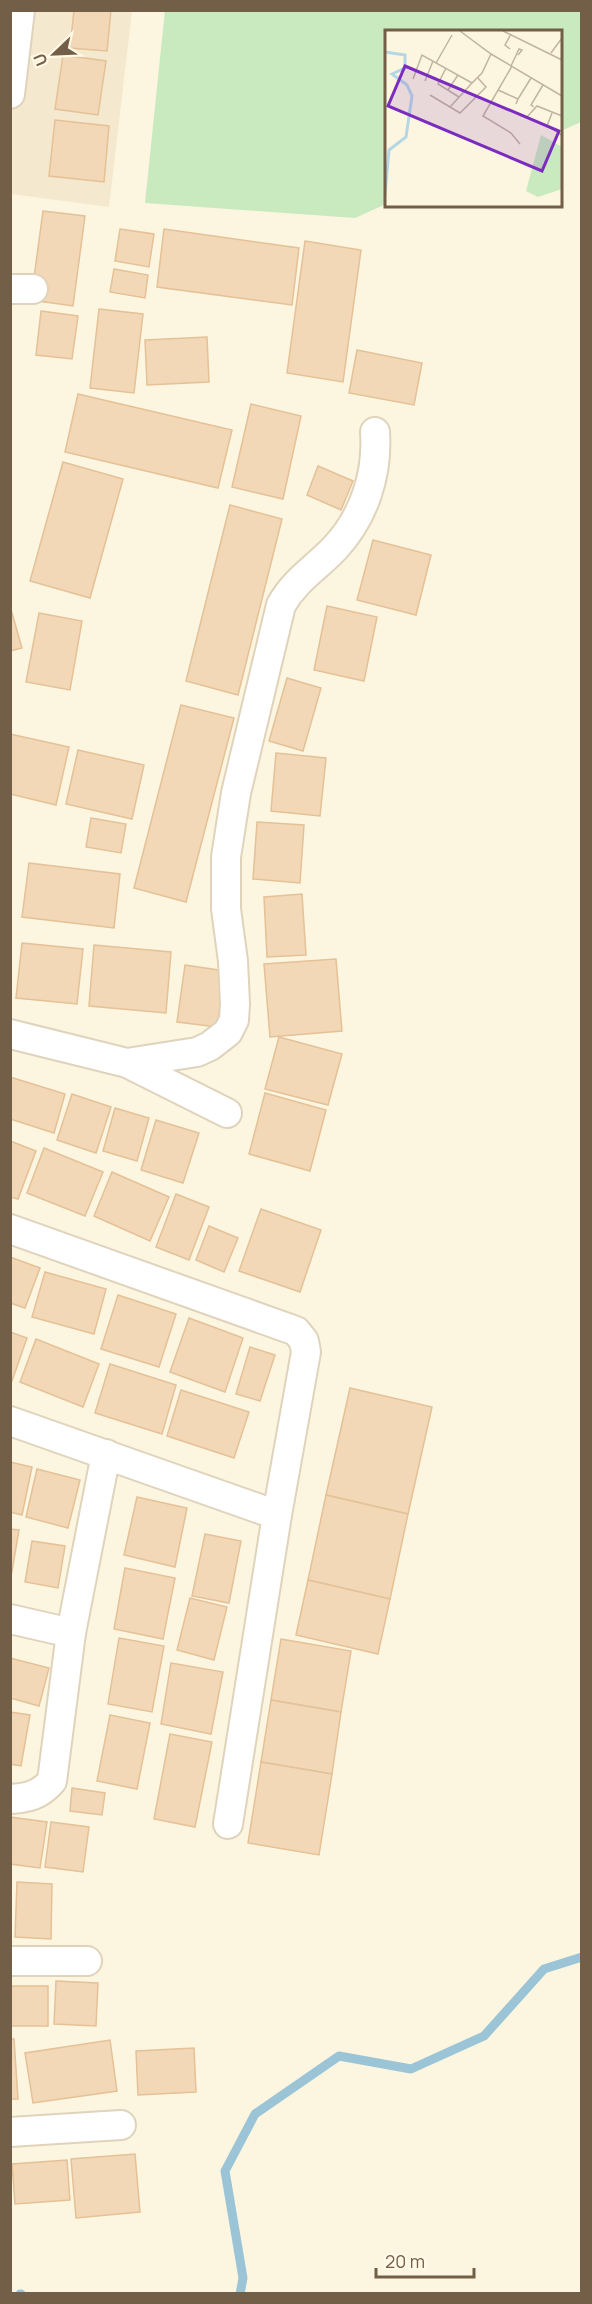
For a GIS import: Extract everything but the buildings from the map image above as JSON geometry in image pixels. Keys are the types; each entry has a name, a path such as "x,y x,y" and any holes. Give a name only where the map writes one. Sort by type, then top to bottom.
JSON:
{"street":[{"path":"10,94 20,10"},
{"path":"127,1063 196,1052 219,1040 228,1032 234,1020 235,993 226,909 226,857 236,793 281,606 290,589 334,549 348,532 369,490 375,465 375,432"},
{"path":"10,1034 127,1063 227,1113"},
{"path":"10,1229 280,1325 301,1335 306,1352 277,1515 228,1824"},
{"path":"10,1421 277,1515"},
{"path":"10,1799 28,1798 52,1781 71,1633 106,1454"},
{"path":"10,1619 71,1633"},
{"path":"10,1961 87,1961"},
{"path":"10,2132 121,2125"}],"shaded area":[{"path":"12,11 132,11 109,207 11,194 10,20"}],"green space":[{"path":"165,10 581,11 581,122 562,131 562,30 385,30 385,204 355,218 145,203"}],"waterway":[{"path":"240,2294 243,2278 225,2171 255,2114 339,2056 411,2069 484,2036 544,1969 582,1957"}]}
